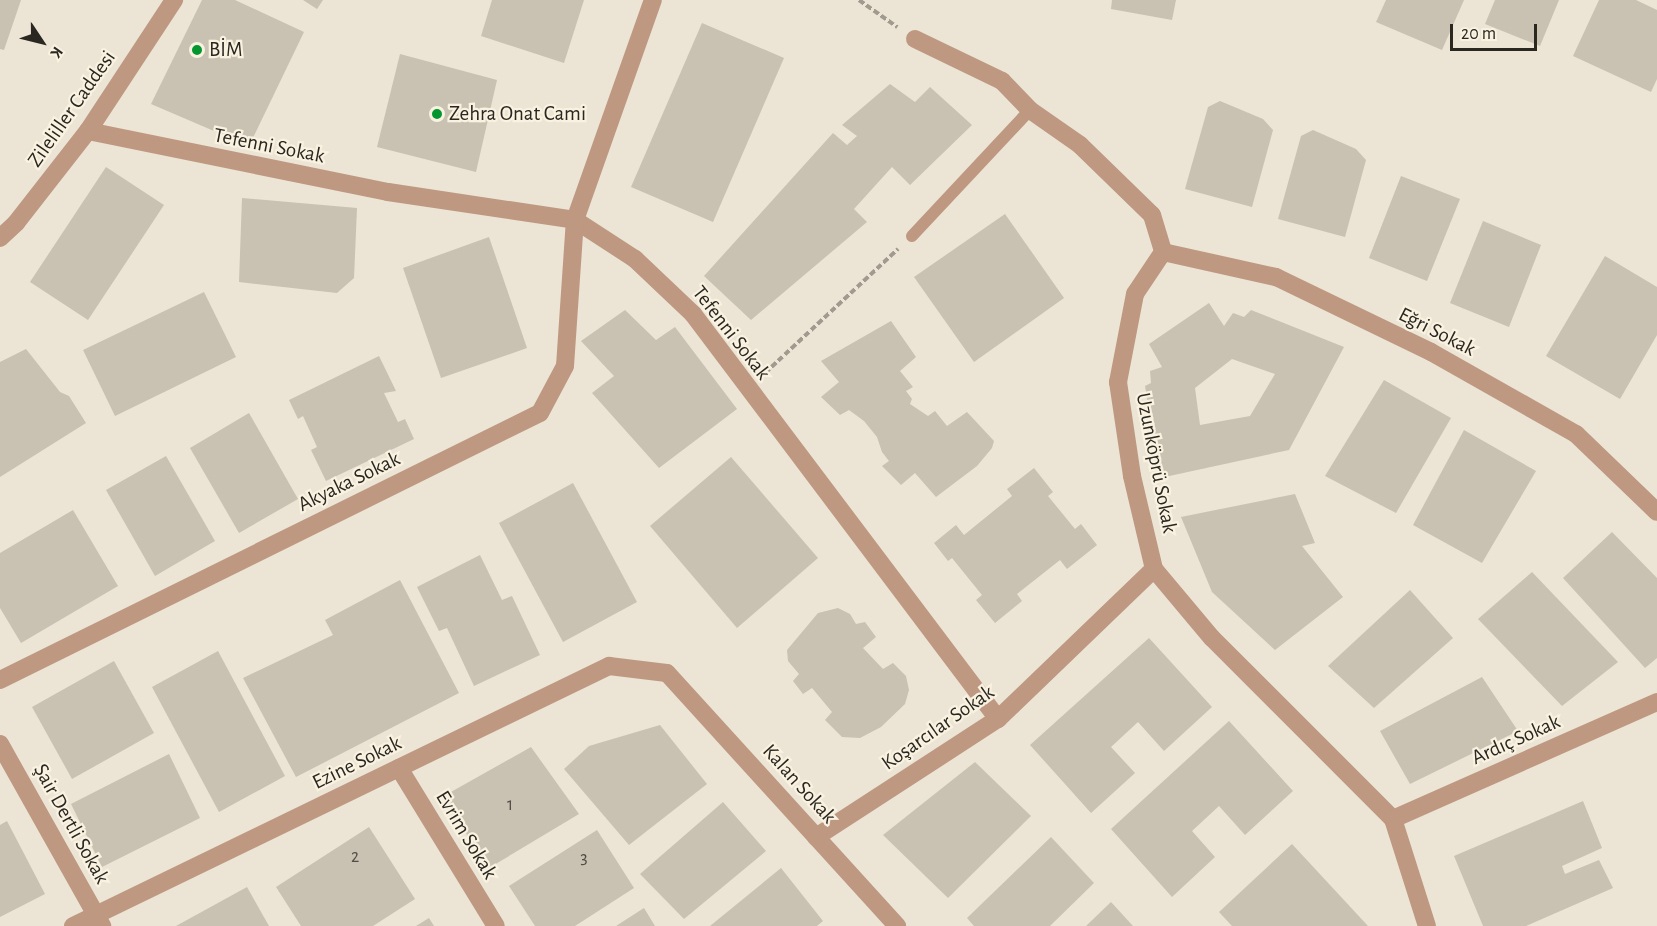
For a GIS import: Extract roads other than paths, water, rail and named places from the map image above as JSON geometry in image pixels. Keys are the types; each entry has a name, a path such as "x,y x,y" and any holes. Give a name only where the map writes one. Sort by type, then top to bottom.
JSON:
{"street":[{"name":"Zileliller Caddesi","path":"0,238 16,223 88,131 174,0"},
{"name":"Akyaka Sokak","path":"0,680 540,413 565,366 574,220 653,0"},
{"path":"915,39 1002,81 1030,110 1080,145 1152,214 1163,252"},
{"name":"Tefenni Sokak","path":"88,131 388,192 574,220 635,259 693,314 747,389 998,719"},
{"name":"Eğri Sokak","path":"1163,252 1276,278 1431,352 1576,434 1657,512"},
{"name":"Uzunköprü Sokak","path":"1163,252 1135,294 1118,382 1132,476 1154,569 1212,638 1394,819 1427,926"},
{"name":"Koşarcılar Sokak","path":"816,837 998,719 1154,569"},
{"name":"Ezine Sokak","path":"73,926 98,920 399,768 609,666 667,673"},
{"name":"Kalan Sokak","path":"667,673 897,926"},
{"name":"Ardıç Sokak","path":"1394,819 1657,702"},
{"name":"Şair Dertli Sokak","path":"0,744 98,920"},
{"name":"Evrim Sokak","path":"399,768 496,926"}],"lane":[{"path":"912,236 1030,110"}],"place":[{"name":"BİM","path":"197,50"},
{"name":"Zehra Onat Cami","path":"437,114"}]}
